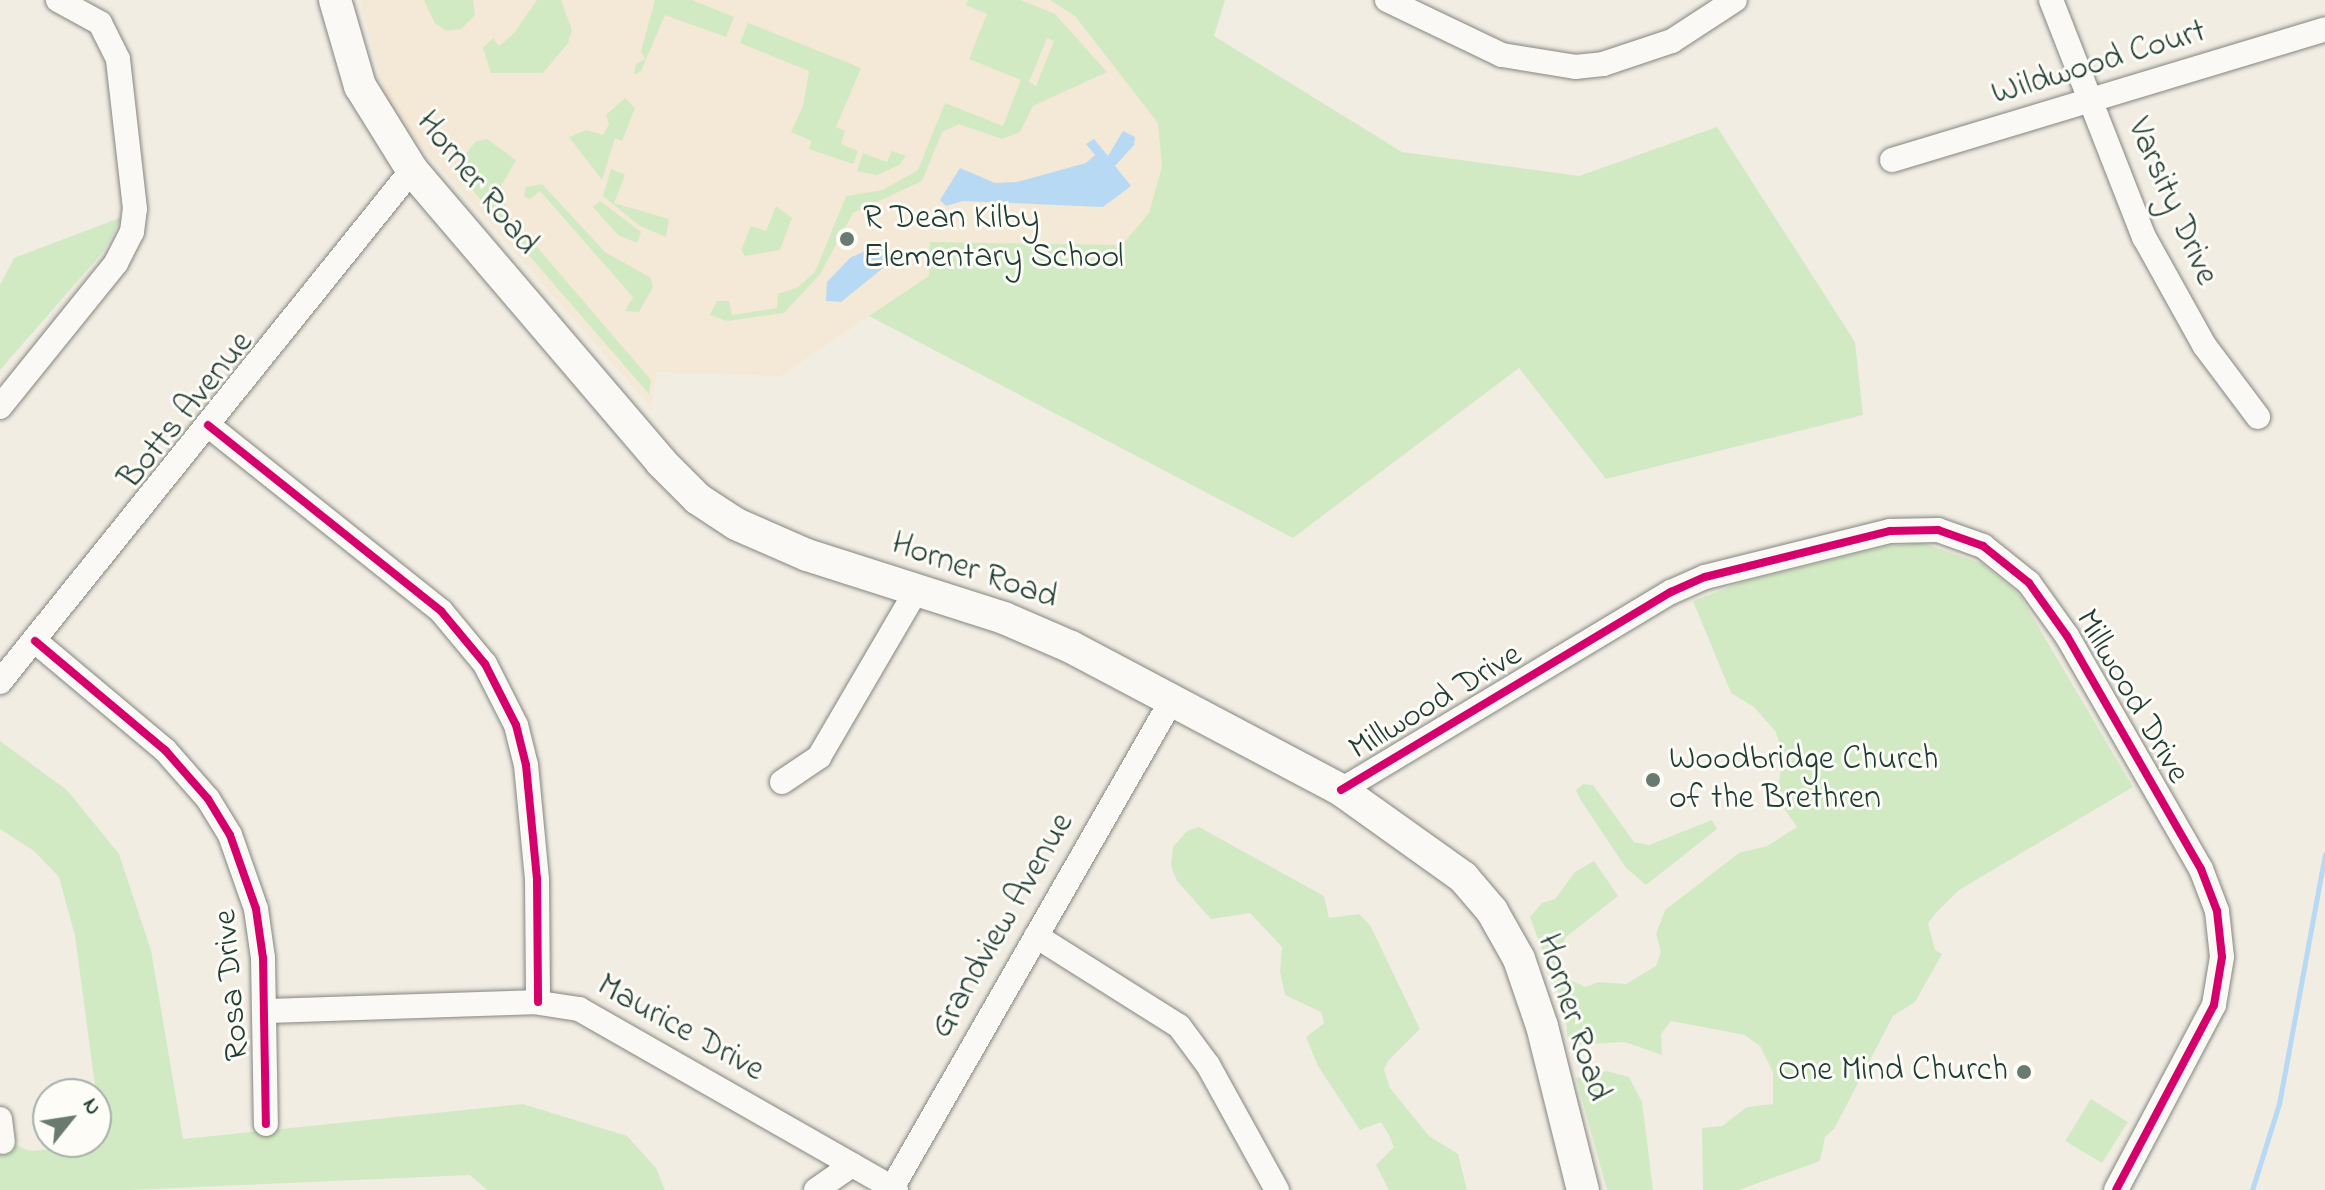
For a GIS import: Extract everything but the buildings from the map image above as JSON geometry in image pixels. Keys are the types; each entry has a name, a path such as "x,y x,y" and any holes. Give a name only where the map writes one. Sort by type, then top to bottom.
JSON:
{"main road":[{"name":"Horner Road","path":"335,0 360,86 412,170 651,451 698,499 767,539 1004,618 1173,698 1341,790 1445,861 1477,892 1503,928 1542,1026 1583,1190"}],"street":[{"path":"0,407 116,263 132,232 135,209 118,59 100,23 85,10 58,0"},
{"path":"1387,0 1502,55 1575,67 1603,64 1672,41 1735,0"},
{"name":"Varsity Drive","path":"2051,0 2090,104 2174,297 2258,417"},
{"name":"Wildwood Court","path":"1892,160 2090,104 2325,29"},
{"name":"Botts Avenue","path":"0,682 412,170"},
{"path":"208,425 441,611 491,674 516,725 526,765 537,879 538,1002"},
{"name":"Millwood Drive","path":"1341,790 1671,592 1705,577 1890,531 1938,530 1983,546 2029,583 2067,636 2201,869 2217,911 2222,957 2214,1005 2116,1190"},
{"path":"782,782 819,757 916,591"},
{"name":"Rosa Drive","path":"35,641 165,750 208,799 230,835 256,909 268,1011 266,1124"},
{"name":"Grandview Avenue","path":"894,1189 1173,698"},
{"path":"1036,936 1179,1026 1208,1065 1277,1190"},
{"name":"Maurice Drive","path":"268,1011 538,1002 593,1015 894,1189"},
{"path":"816,1190 852,1165"}],"shaded area":[{"name":"R Dean Kilby Elementary School","path":"360,0 1225,0 1196,84 1190,281 929,276 780,376 657,372 651,407 401,123 386,99"}],"green space":[{"path":"424,0 473,0 475,15 461,29 446,31 435,23"},
{"path":"537,0 561,0 572,30 568,43 543,73 491,73 483,48 493,38 499,46 514,33"},
{"path":"655,0 692,0 734,17 726,37 665,15 641,71 634,75 636,64 645,59 641,51"},
{"path":"968,0 1021,0 1055,14 1107,72 1033,106 1020,132 1002,139 959,124 942,132 922,181 853,213 820,274 784,313 727,321 710,315 717,301 729,301 732,315 777,308 778,294 798,287 815,272 846,196 883,190 918,170 945,103 1003,126 1021,80 969,59 987,14 966,5","holes":["1047,38 1054,41 1036,86 1029,82"]},
{"path":"1050,0 1225,0 1214,36 1402,152 1579,176 1717,127 1855,342 1863,415 1606,479 1519,368 1293,538 869,316 929,276 930,242 1122,245 1149,213 1162,167 1158,123 1075,16"},
{"path":"748,23 861,68 836,127 845,131 841,144 858,151 853,164 809,149 812,141 791,132 803,106 809,71 740,43"},
{"path":"625,98 635,108 622,141 615,138 602,180 569,137 586,130 603,135 609,124 606,115"},
{"path":"487,139 516,160 501,186 507,212 651,380 649,394 468,185 466,154 475,142"},
{"path":"892,151 906,156 899,165 877,175 857,171 863,153 887,162"},
{"path":"611,169 625,175 614,203 669,219 666,237 640,226 603,196"},
{"path":"542,184 605,252 651,278 653,287 639,312 625,311 633,297 540,191 530,199 524,197 526,187"},
{"path":"600,201 641,232 637,243 618,235 593,207"},
{"path":"776,206 792,218 780,250 745,256 741,250 751,226 766,231"},
{"path":"122,217 103,252 0,370 0,285 14,258"},
{"path":"1923,543 1983,564 2019,594 2133,787 1959,890 1936,913 1928,923 1935,950 1942,954 1915,1002 1893,1016 1834,1129 1825,1137 1820,1161 1739,1190 1703,1190 1702,1128 1722,1126 1747,1107 1773,1104 1773,1072 1760,1046 1745,1035 1671,1021 1661,1034 1662,1055 1625,1042 1576,1045 1568,1039 1564,1009 1530,917 1542,903 1555,899 1575,872 1594,861 1618,896 1566,937 1557,954 1559,966 1570,980 1585,987 1599,982 1626,984 1656,966 1661,952 1656,934 1665,910 1739,853 1767,846 1797,827 1785,810 1779,784 1782,753 1776,732 1754,707 1731,693 1693,601 1743,582 1887,546"},
{"path":"0,741 67,790 119,854 151,950 183,1139 523,1104 627,1136 656,1168 665,1190 487,1190 470,1175 131,1190 0,1190 0,1138 32,1151 32,1158 112,1158 112,1078 94,1078 75,936 59,877 34,851 0,829"},
{"path":"1583,784 1593,785 1634,842 1649,845 1712,820 1717,829 1646,885 1626,868 1580,799 1576,790"},
{"path":"1199,827 1324,896 1329,918 1359,914 1370,925 1420,1029 1388,1061 1384,1070 1390,1088 1429,1136 1458,1154 1467,1190 1389,1190 1376,1165 1394,1147 1389,1135 1381,1122 1360,1130 1318,1066 1306,1037 1324,1023 1321,1012 1285,995 1280,972 1282,947 1250,913 1211,919 1177,881 1171,866 1173,847 1187,831"},
{"path":"1607,1071 1629,1077 1642,1102 1653,1190 1607,1190 1576,1078"},
{"path":"2091,1099 2128,1122 2102,1163 2065,1141"}],"water":[{"path":"1123,131 1135,137 1134,145 1115,166 1131,186 1103,207 963,201 946,206 940,200 960,168 995,183 1017,182 1086,163 1095,155 1086,144 1094,139 1108,156"},
{"path":"878,245 889,256 888,264 841,302 826,301 827,282 850,258"}],"waterway":[{"path":"2252,1190 2279,1104 2325,854"}],"cycle path":[{"path":"208,425 441,611 485,664 516,725 526,765 537,879 538,1002"},
{"path":"1341,790 1671,592 1705,577 1890,531 1938,530 1983,546 2029,583 2067,636 2201,869 2217,911 2222,957 2214,1005 2116,1190"},
{"path":"35,641 165,750 208,799 230,835 256,909 263,958 266,1124"}],"place":[{"name":"R Dean Kilby Elementary School","path":"847,239"},
{"name":"Woodbridge Church of the Brethren","path":"1653,780"},
{"name":"One Mind Church","path":"2024,1072"}]}
